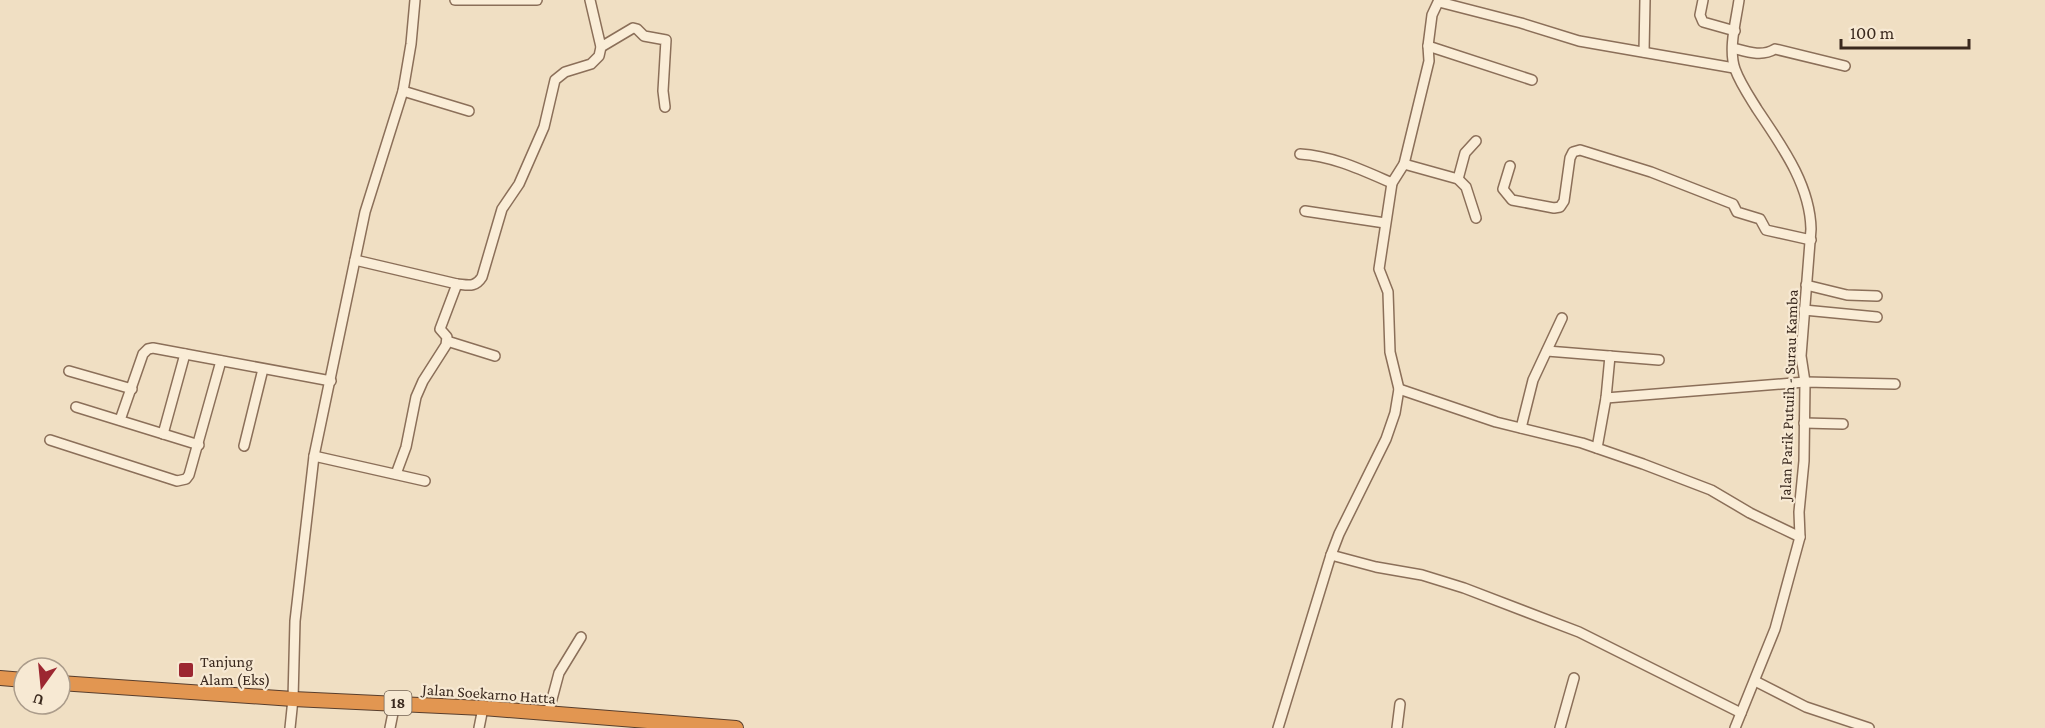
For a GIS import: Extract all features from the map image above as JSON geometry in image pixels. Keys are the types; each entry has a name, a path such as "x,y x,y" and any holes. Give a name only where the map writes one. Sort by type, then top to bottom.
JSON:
{"highway":[{"name":"Jalan Soekarno Hatta","path":"72,683 293,699 483,708 736,728"}],"street":[{"path":"290,728 295,621 314,456 365,212 403,91 415,0"},
{"path":"455,0 537,0"},
{"path":"355,260 457,284 478,283 482,277 501,209 519,184 544,127 555,80 565,72 596,61 599,56 601,47 590,0"},
{"path":"1644,52 1645,0"},
{"path":"1703,0 1700,15 1703,22 1735,31"},
{"name":"Jalan Parik Putuih - Surau Kamba","path":"1735,728 1775,629 1800,537 1805,382 1801,356 1811,240 1811,217 1803,189 1787,156 1734,68 1733,48 1739,0"},
{"path":"1278,728 1331,555 1339,534 1386,440 1395,416 1399,389 1390,352 1388,292 1379,269 1392,183 1404,164 1429,61 1428,46 1432,15 1439,1 1579,41 1734,68"},
{"path":"601,47 633,28 638,29 644,36 666,40 663,91 665,107"},
{"path":"1428,46 1532,80"},
{"path":"1733,48 1758,54 1767,54 1775,49 1845,66"},
{"path":"403,91 470,111"},
{"path":"1458,179 1465,153 1476,141"},
{"path":"1510,166 1503,189 1512,200 1554,208 1560,207 1564,201 1570,158 1573,152 1580,150 1651,172 1732,204 1737,212 1760,219 1766,230 1811,240"},
{"path":"1300,154 1317,155 1346,163 1392,183"},
{"path":"1404,164 1458,179 1466,187 1476,218"},
{"path":"1305,211 1385,224"},
{"path":"396,474 406,447 416,397 447,341 447,337 440,329 457,284"},
{"path":"1806,285 1847,295 1877,296"},
{"path":"1804,310 1877,317"},
{"path":"1521,429 1533,380 1562,318"},
{"path":"447,341 495,356"},
{"path":"120,420 143,354 148,349 330,381"},
{"path":"1547,351 1659,360"},
{"path":"163,434 185,354"},
{"path":"1597,448 1606,398 1610,356"},
{"path":"50,440 177,481 186,479 198,445 221,361"},
{"path":"244,446 263,369"},
{"path":"69,370 132,389"},
{"path":"1606,398 1805,382 1895,384"},
{"path":"1399,389 1496,422 1597,448 1711,490 1750,513 1800,537"},
{"path":"75,407 198,445"},
{"path":"1804,423 1843,424"},
{"path":"314,456 425,481"},
{"path":"1331,555 1377,567 1422,575 1464,588 1569,628 1742,713"},
{"path":"548,714 559,673 581,637"},
{"path":"1560,728 1574,678"},
{"path":"1755,681 1771,687 1806,707 1869,728"},
{"path":"390,728 395,703"},
{"path":"1397,728 1400,704"},
{"path":"479,728 483,708"}],"place":[{"name":"Tanjung Alam (Eks)","path":"186,670"}]}
